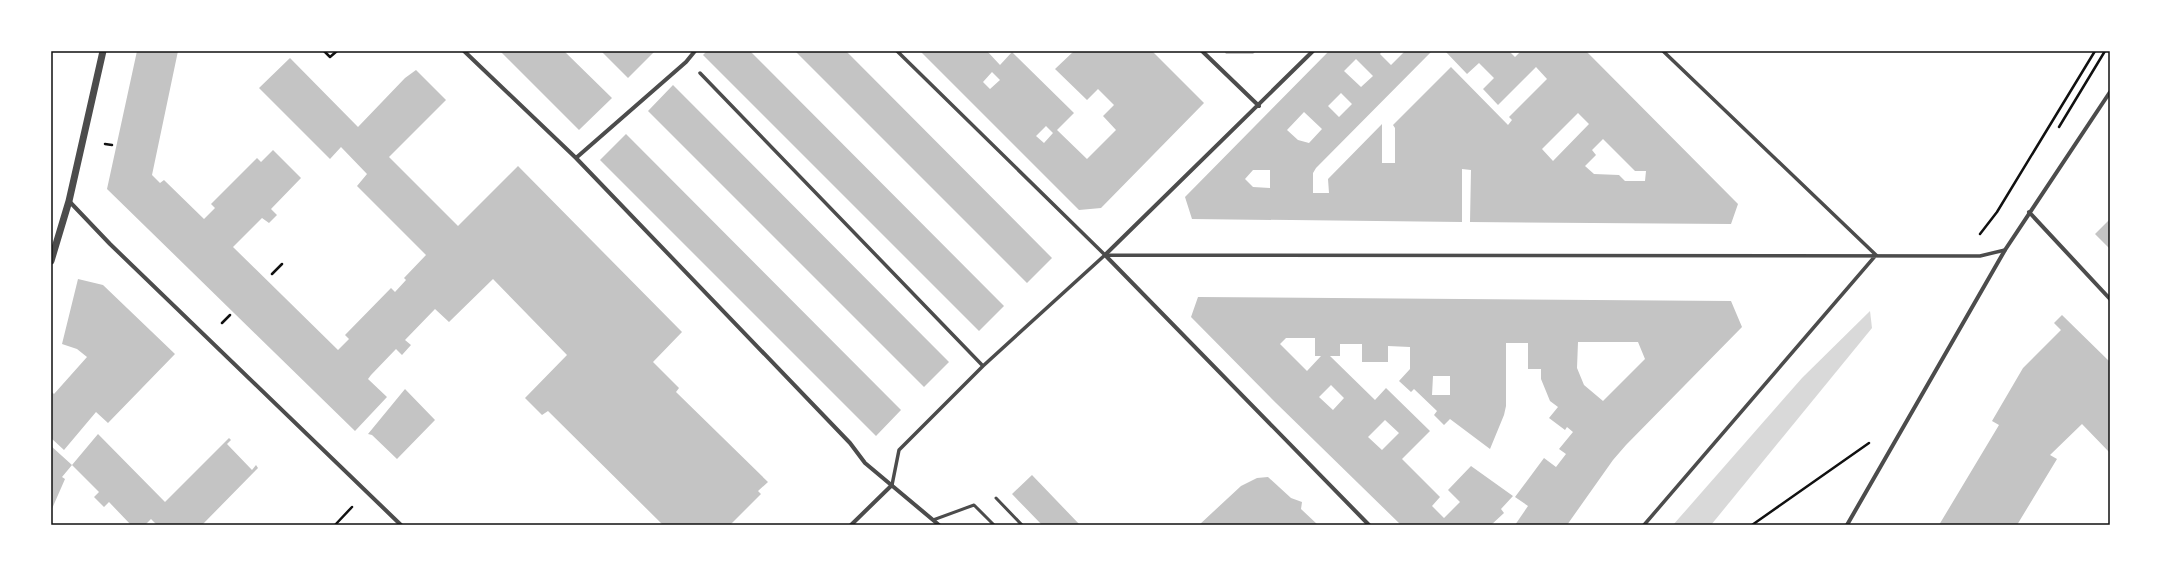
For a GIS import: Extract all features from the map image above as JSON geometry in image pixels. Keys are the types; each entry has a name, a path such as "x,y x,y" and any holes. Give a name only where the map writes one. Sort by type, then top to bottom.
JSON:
{"street":[{"path":"51,261 69,201 103,51"},
{"path":"464,51 576,158 850,443 865,463 939,525"},
{"path":"576,158 686,62 695,51"},
{"path":"897,51 1105,256 1369,525"},
{"path":"1202,51 1258,106"},
{"path":"851,525 892,485 899,450 983,366 1105,256 1313,51"},
{"path":"1663,51 1876,255"},
{"path":"700,73 983,366"},
{"path":"1847,525 2005,250 2110,92"},
{"path":"69,201 110,244 401,525"},
{"path":"2029,212 2110,299"},
{"path":"1105,256 1980,256 2005,250"},
{"path":"1644,525 1876,255"}],"lane":[{"path":"996,498 1022,525"},
{"path":"933,520 974,506 994,525"}],"path":[{"path":"324,51 330,57 337,51"},
{"path":"1964,256 1997,212 2095,51"},
{"path":"2056,133 2105,51"},
{"path":"272,274 282,264"},
{"path":"1752,525 1870,442"}],"shaded area":[{"path":"1870,311 1872,328 1711,525 1673,525 1802,378"}],"building":[{"path":"137,51 178,51 152,175 160,183 164,180 204,219 215,208 211,204 257,158 261,162 273,150 301,178 271,209 277,215 269,223 262,218 233,247 338,350 349,339 345,335 391,288 395,292 406,280 404,278 426,255 357,186 367,174 341,147 330,159 259,88 290,58 358,127 405,78 416,70 446,100 389,157 458,226 518,166 682,332 653,362 679,388 676,392 768,482 758,491 761,494 730,525 663,525 548,411 542,415 525,398 567,355 493,279 449,322 435,309 405,340 411,345 402,355 396,349 371,375 368,379 387,397 355,431 107,189"},
{"path":"500,51 564,51 612,98 579,130"},
{"path":"601,51 655,51 628,78"},
{"path":"707,51 750,51 1004,306 979,331 703,55"},
{"path":"795,51 846,51 1052,258 1027,283"},
{"path":"920,51 987,51 1000,65 1012,52 1074,113 1057,130 1087,159 1116,130 1103,116 1114,105 1098,89 1087,100 1055,69 1074,51 1152,51 1204,103 1101,208 1079,210","holes":["992,72 1000,80 990,89 983,82","1046,126 1053,133 1044,143 1036,136"]},
{"path":"1224,51 1256,51 1253,54 1226,54"},
{"path":"1329,51 1382,51 1380,54 1391,65 1405,51 1432,51 1316,168 1313,173 1313,193 1329,193 1328,179 1382,124 1382,163 1395,163 1395,128 1393,125 1451,67 1508,125 1512,120 1509,117 1547,79 1536,67 1498,105 1483,89 1494,78 1479,63 1467,74 1445,51 1509,51 1515,57 1521,51 1586,51 1738,204 1731,224 1470,222 1471,170 1462,169 1462,222 1192,219 1185,197","holes":["1356,59 1373,76 1361,87 1344,71","1341,93 1352,104 1339,117 1328,106","1304,112 1322,129 1309,143 1298,140 1287,130","1578,113 1589,124 1553,161 1542,149","1603,139 1635,171 1646,171 1645,181 1625,181 1619,175 1594,174 1585,166 1596,155 1592,150","1253,170 1270,170 1270,188 1253,187 1245,179"]},
{"path":"673,85 949,362 924,387 648,111"},
{"path":"626,134 901,410 876,436 600,160"},
{"path":"2110,219 2110,249 2095,234"},
{"path":"78,279 103,285 175,354 108,423 96,412 64,450 51,438 51,391 54,394 87,357 77,349 62,344"},
{"path":"1198,297 1731,301 1742,327 1626,445 1613,460 1567,525 1515,525 1528,506 1515,497 1544,458 1556,467 1566,454 1559,449 1573,432 1567,427 1565,430 1549,418 1558,407 1550,401 1541,379 1541,369 1528,369 1528,343 1506,343 1506,406 1504,415 1490,449 1450,419 1444,425 1434,415 1437,411 1414,389 1411,392 1399,381 1410,369 1410,347 1388,346 1388,362 1362,362 1362,344 1340,344 1340,356 1330,356 1375,400 1386,388 1430,431 1402,459 1440,497 1432,506 1444,518 1460,502 1448,490 1471,466 1513,496 1501,509 1504,513 1491,525 1401,525 1276,403 1191,317","holes":["1286,338 1315,338 1315,356 1321,356 1307,371 1280,344","1578,342 1638,342 1645,359 1603,401 1584,385 1577,368","1433,376 1450,376 1450,395 1432,395","1331,385 1344,398 1333,410 1319,397","1385,420 1399,433 1382,450 1368,437"]},
{"path":"2062,315 2110,362 2110,453 2082,424 2050,455 2057,459 2017,525 1939,525 1999,425 1992,421 2023,368 2061,330 2054,323"},
{"path":"405,389 435,420 397,459 372,435 368,434"},
{"path":"98,434 165,502 229,438 231,440 227,444 252,470 256,465 258,468 202,525 157,525 151,519 145,525 131,525 109,502 104,507 94,497 99,492 72,465"},
{"path":"51,446 72,465 62,477 65,479 51,511"},
{"path":"1032,475 1080,525 1042,525 1012,494"},
{"path":"1268,477 1291,498 1302,502 1301,509 1318,525 1199,525 1241,486 1257,478"}]}
